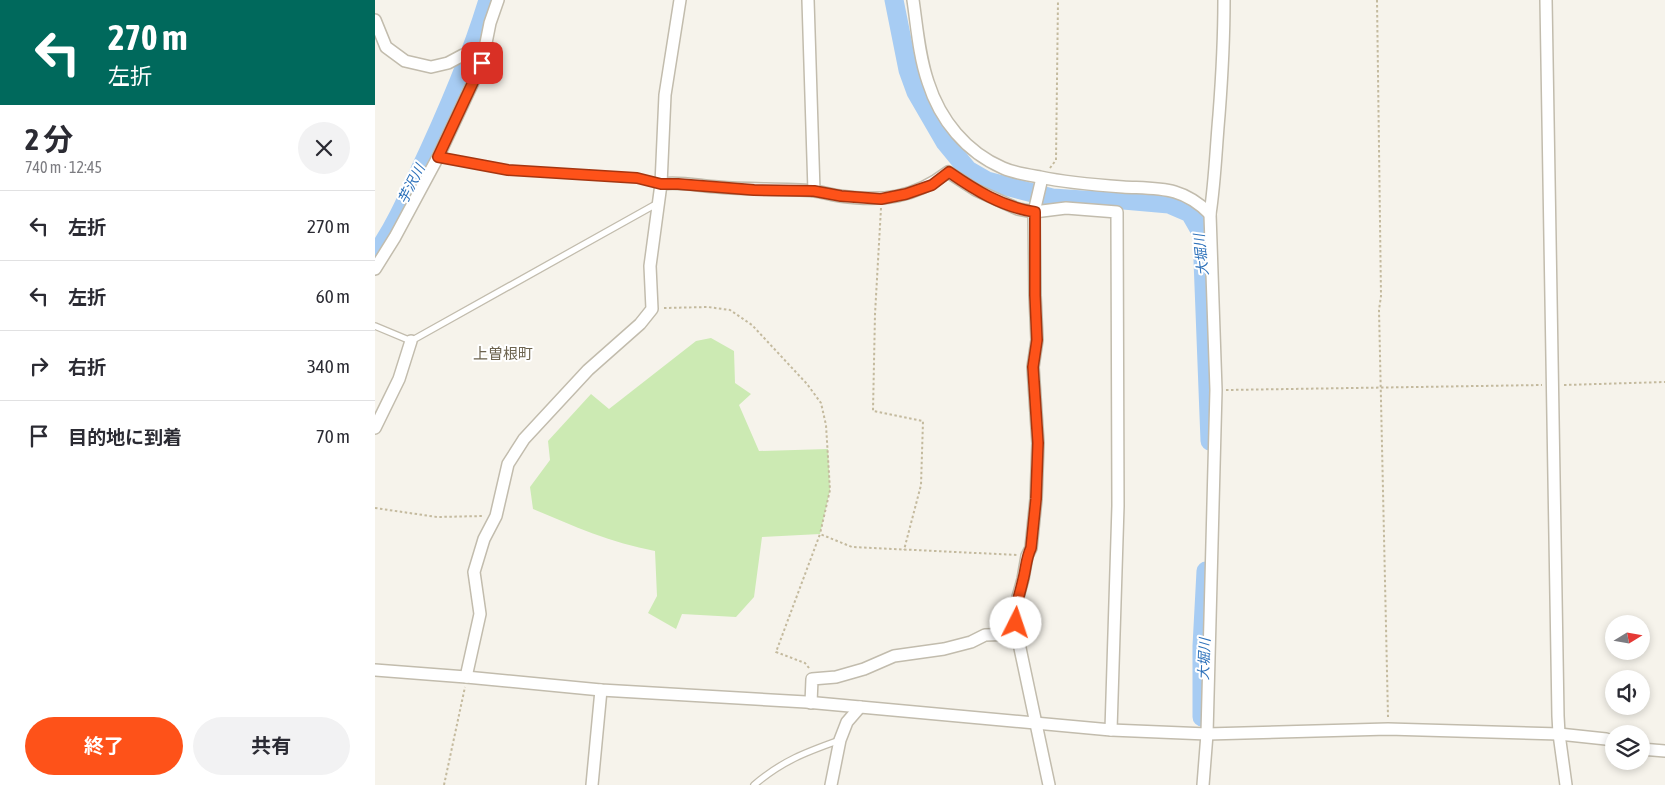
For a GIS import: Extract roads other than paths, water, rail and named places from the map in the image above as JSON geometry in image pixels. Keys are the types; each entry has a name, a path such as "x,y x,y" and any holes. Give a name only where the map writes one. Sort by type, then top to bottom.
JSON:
{"street":[{"path":"375,269 395,237 438,157 478,62 498,0"},
{"path":"466,677 480,614 474,572 483,539 496,516 508,464 524,439 588,370 640,324 652,309 650,266 661,184 665,95 680,0"},
{"path":"808,0 814,191"},
{"path":"913,0 927,80 941,113 951,128 966,144 985,158 1004,169 1042,178 1087,185 1169,189 1198,202 1210,214"},
{"path":"1203,785 1207,734 1217,390 1210,214 1214,188 1221,92 1224,0"},
{"path":"1546,0 1559,734 1566,785"},
{"path":"375,20 387,47 405,61 431,67 448,63 463,56 478,62"},
{"path":"661,184 754,190 814,191 841,196 881,199 906,194 932,185 949,172 976,190 1018,209 1035,212 1066,208 1117,212 1118,506 1111,730"},
{"path":"1042,178 1035,212 1037,340 1033,367 1038,443 1036,499 1031,548 1027,556 1015,608 1017,634 1049,785"},
{"path":"375,428 399,379 411,341"},
{"path":"811,703 812,680 836,677 864,669 894,656 944,649 971,642 985,635 1017,634"},
{"path":"375,670 601,690 811,703 1111,730 1207,734 1388,729 1559,734 1605,739"},
{"path":"592,785 601,690"},
{"path":"831,785 840,740 847,722 860,707"},
{"path":"1650,750 1665,751"}],"lane":[{"path":"438,157 508,170 637,178 661,184"},
{"path":"375,326 411,341 659,202"},
{"path":"754,785 765,775 798,755 840,740"}],"waterway":[{"name":"芋沢川","path":"375,255 399,215 438,131 465,66 488,0"},
{"name":"大堀川","path":"894,0 908,70 916,92 945,142 968,170 987,181 1052,198 1112,199 1169,204 1190,213 1202,234 1210,441"},
{"name":"大堀川","path":"1202,717 1202,646 1206,571"}],"district":[{"name":"上曽根町","path":"503,353"}]}
